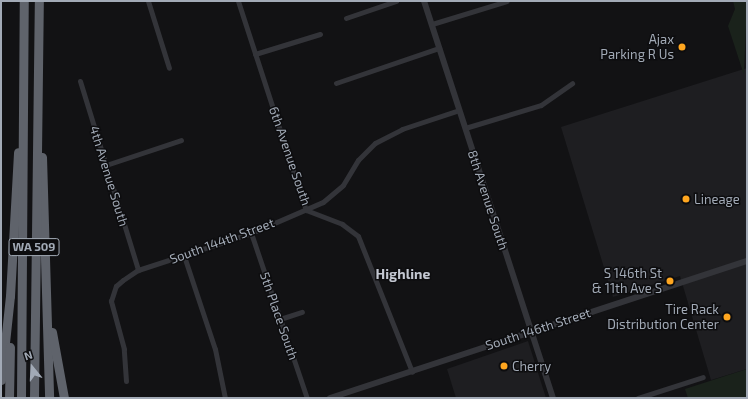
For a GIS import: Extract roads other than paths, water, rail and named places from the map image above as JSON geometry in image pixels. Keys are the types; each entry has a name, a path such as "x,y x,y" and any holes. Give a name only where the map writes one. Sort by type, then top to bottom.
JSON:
{"highway":[{"name":"WA 509","path":"21,398 24,1"},
{"name":"WA 509","path":"34,398 39,97 39,1"},
{"path":"1,380 10,296 24,56"},
{"path":"39,97 47,293 49,398"},
{"path":"47,293 64,398"},
{"path":"10,296 10,398"}],"street":[{"path":"148,1 169,68"},
{"name":"6th Avenue South","path":"238,1 306,210 337,222 358,236 378,294 412,372"},
{"path":"346,18 396,1"},
{"name":"8th Avenue South","path":"424,1 553,398"},
{"path":"432,24 507,1"},
{"path":"255,54 320,34"},
{"path":"336,83 439,48"},
{"name":"4th Avenue South","path":"80,81 138,270"},
{"path":"465,128 541,106 572,83"},
{"name":"South 144th Street","path":"126,381 124,348 111,301 116,286 138,270 251,233 306,210 335,194 358,160 387,136 459,110"},
{"path":"106,165 181,140"},
{"name":"5th Place South","path":"251,233 307,398"},
{"path":"184,256 215,350 225,398"},
{"name":"South 146th Street","path":"330,398 747,261"},
{"path":"280,319 302,312"},
{"path":"638,398 703,377"}],"place":[{"name":"Ajax Parking R Us","path":"682,47"},
{"name":"Lineage","path":"686,199"},
{"name":"S 146th St & 11th Ave S","path":"670,281"},
{"name":"Tire Rack Distribution Center","path":"727,317"},
{"name":"Cherry","path":"504,366"}],"district":[{"name":"Highline","path":"403,274"}]}
